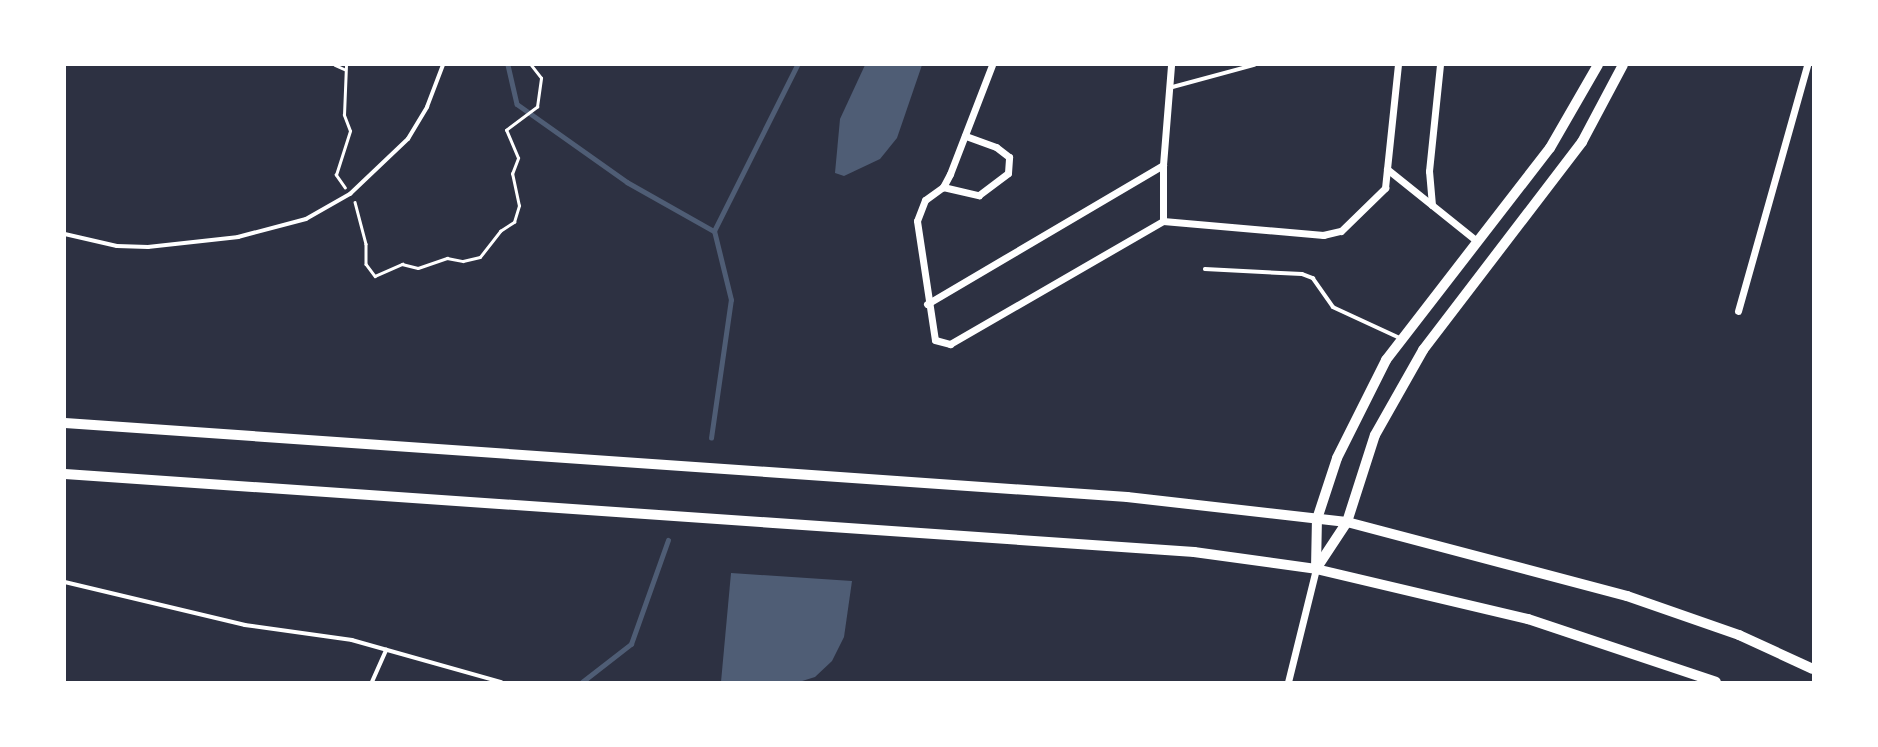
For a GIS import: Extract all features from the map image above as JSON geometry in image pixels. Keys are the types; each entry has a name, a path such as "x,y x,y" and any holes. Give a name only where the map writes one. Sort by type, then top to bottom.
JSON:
{"main road":[{"path":"65,423 1127,497 1347,522 1627,596 1739,635 1813,669"},
{"path":"65,474 1194,552 1316,569 1540,623 1716,682"}],"street":[{"path":"992,65 943,187 925,200 917,221 934,340 950,344 1163,221 1323,235 1341,231 1385,188 1398,65"},
{"path":"1163,221 1163,165 1171,65"},
{"path":"1432,205 1429,171 1440,65"},
{"path":"1288,682 1316,569 1317,519 1337,458 1386,360 1550,148 1598,65"},
{"path":"1316,569 1347,522 1375,435 1423,350 1583,142 1623,65"},
{"path":"1738,311 1807,65"},
{"path":"943,187 979,195 1008,173 1009,157 996,147 965,136"},
{"path":"928,304 1163,165"},
{"path":"1387,169 1477,241"}],"lane":[{"path":"65,234 148,247 238,237 306,219 350,194 408,139 427,107 443,65"},
{"path":"1169,88 1254,65"},
{"path":"1205,269 1302,274 1313,278 1333,307 1402,339"},
{"path":"65,582 245,625 352,640 500,682"},
{"path":"372,682 386,649"}],"path":[{"path":"335,65 345,67 344,115 350,131 337,175 350,194 363,229 366,264 375,276 402,264 418,268 447,258 463,261 481,257 500,231 514,222 519,206 512,174 518,158 506,130 537,107 541,78 531,65"}],"water":[{"path":"865,65 922,65 897,138 880,159 844,176 835,173 840,119"},
{"path":"731,573 852,581 844,637 832,661 815,677 799,682 721,682"}],"waterway":[{"path":"508,65 517,104 627,182 714,231"},
{"path":"711,438 731,300 714,231 797,65"},
{"path":"582,682 631,644 668,540"}]}
